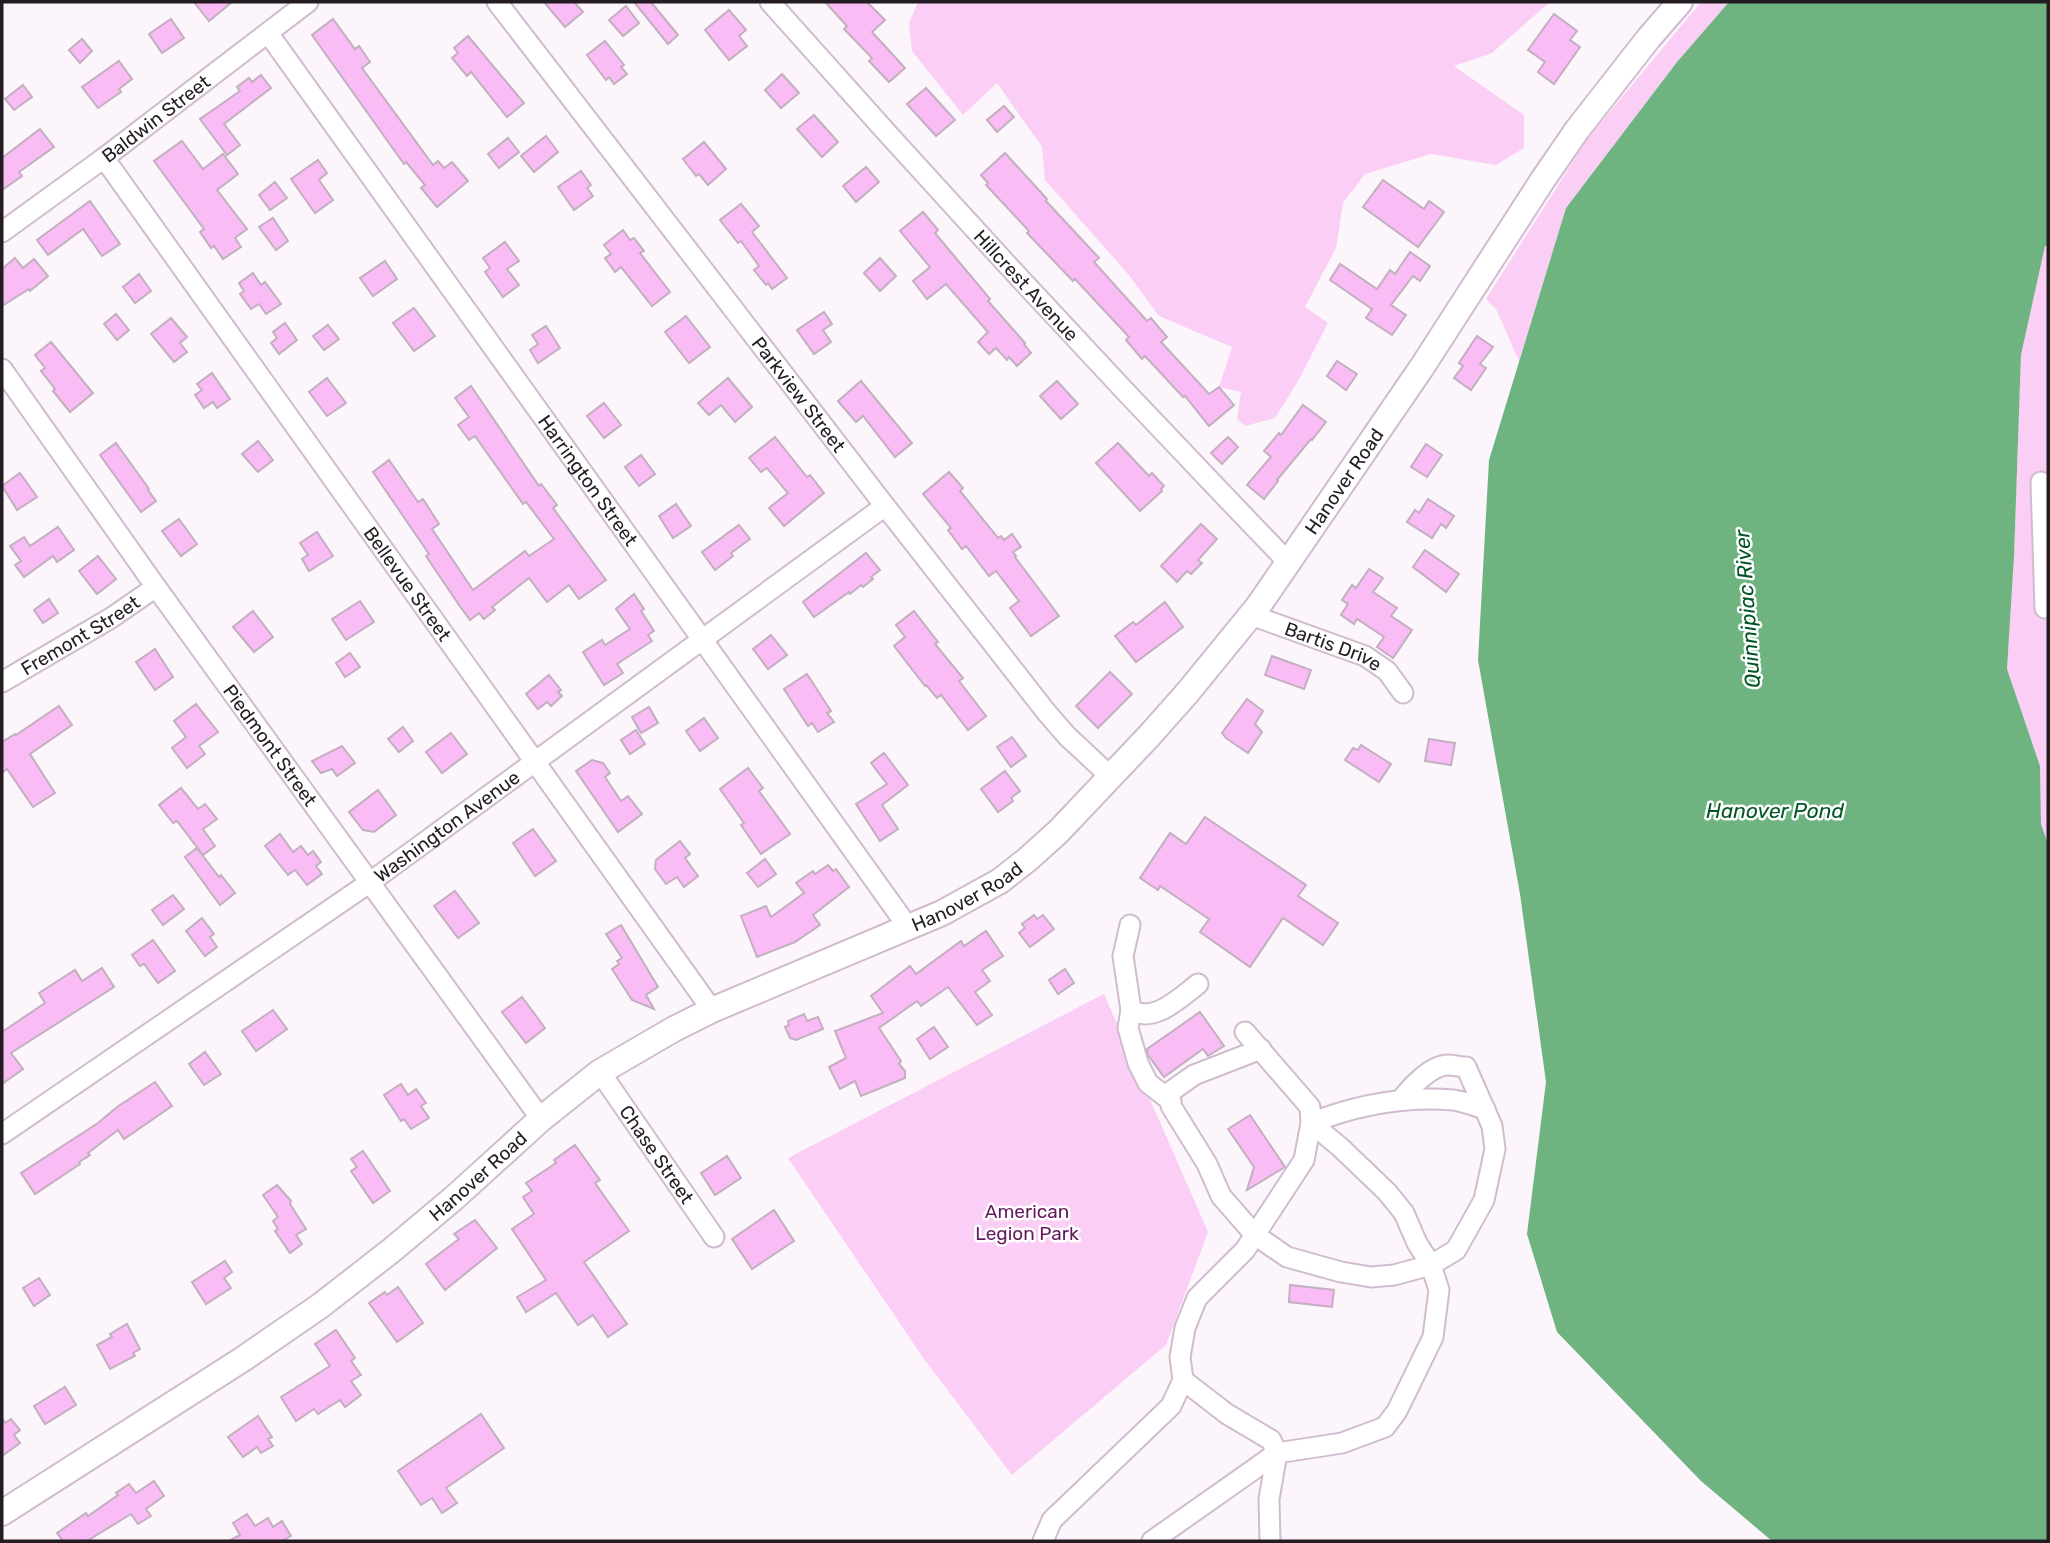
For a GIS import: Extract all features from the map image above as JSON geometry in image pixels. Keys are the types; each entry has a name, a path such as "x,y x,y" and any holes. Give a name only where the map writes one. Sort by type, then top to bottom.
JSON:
{"main road":[{"name":"Hanover Road","path":"2,1512 243,1359 320,1306 392,1251 541,1119 600,1072 674,1028 712,1010 969,900 1028,859 1111,777 1188,692 1251,615 1415,378 1577,130 1640,48 1680,2"}],"street":[{"name":"Baldwin Street","path":"2,232 104,158 308,2"},
{"name":"Parkview Street","path":"497,2 884,506 1047,713 1067,736 1111,777"},
{"name":"Hillcrest Avenue","path":"770,2 969,225 1289,563"},
{"name":"Harrington Street","path":"268,33 908,927"},
{"name":"Bellevue Street","path":"104,158 712,1010"},
{"name":"Piedmont Street","path":"2,369 156,587 541,1119"},
{"path":"2048,490 2041,482 2045,608 2048,606"},
{"name":"Washington Avenue","path":"2,1134 369,883 884,506"},
{"name":"Fremont Street","path":"2,682 111,618 156,587"},
{"name":"Bartis Drive","path":"1251,615 1365,656 1387,671 1403,693"},
{"path":"1130,925 1123,956 1131,1010 1128,1028 1138,1063 1148,1083 1171,1101"},
{"path":"1131,1010 1137,1014 1166,1009 1198,984"},
{"path":"1043,1541 1052,1520 1171,1406 1183,1380 1180,1357 1185,1328 1197,1298 1245,1250 1304,1160 1311,1123 1310,1107 1245,1032"},
{"path":"1261,1049 1194,1075 1170,1092 1171,1106 1207,1164 1221,1196 1255,1235 1287,1257 1371,1277 1394,1275 1431,1265 1456,1250 1484,1200 1495,1149 1492,1126 1466,1067 1445,1065 1427,1074 1413,1084 1401,1100"},
{"name":"Chase Street","path":"600,1072 714,1237"},
{"path":"1311,1123 1367,1104 1401,1100 1455,1100 1485,1109"},
{"path":"1152,1541 1277,1453 1342,1443 1385,1427 1397,1411 1433,1337 1439,1290 1431,1265 1417,1243 1404,1213 1387,1192 1311,1123"},
{"path":"1183,1380 1227,1414 1270,1440 1277,1453 1269,1499 1270,1541"}],"green space":[{"path":"918,2 1550,2 1492,53 1454,66 1524,115 1524,148 1496,165 1431,154 1365,174 1343,203 1336,248 1305,307 1328,323 1297,383 1275,418 1245,426 1237,419 1241,392 1219,387 1232,347 1159,316 1128,274 1045,180 1042,147 997,83 963,115 912,51 909,23"},
{"path":"1701,2 1729,2 1677,62 1566,208 1519,361 1496,309 1486,299 1588,138"},
{"path":"2045,245 2048,246 2048,844 2041,824 2040,766 2007,669 2021,355"},
{"name":"American Legion Park","path":"1104,994 1208,1232 1166,1345 1012,1475 924,1359 788,1158"}],"water":[{"name":"Hanover Pond","path":"1729,2 2048,2 2048,246 2045,246 2021,355 2007,669 2040,766 2041,824 2048,844 2048,1541 1772,1541 1701,1481 1557,1332 1527,1234 1546,1082 1520,894 1478,660 1489,460 1566,208 1677,62"}],"building":[{"path":"194,2 232,2 209,21"},
{"path":"544,2 574,2 583,12 565,27"},
{"path":"634,2 651,2 678,35 668,44"},
{"path":"825,2 867,2 885,20 872,32 905,68 889,82 869,61 872,58 844,29 847,26"},
{"path":"626,6 639,23 623,36 609,20"},
{"path":"729,10 746,30 739,36 747,46 729,60 705,30"},
{"path":"1554,14 1577,31 1570,40 1580,47 1554,84 1538,72 1545,62 1528,50"},
{"path":"171,19 184,38 162,53 149,34"},
{"path":"333,19 355,49 359,46 370,62 362,68 433,165 438,161 444,168 452,162 468,181 437,207 421,188 425,185 406,162 404,164 312,35"},
{"path":"468,36 524,103 507,117 471,72 467,76 452,58 458,53 454,48"},
{"path":"82,39 92,51 80,63 69,50"},
{"path":"605,41 624,65 621,67 627,74 614,84 609,77 606,80 587,55"},
{"path":"119,61 132,79 119,89 121,92 98,108 82,87"},
{"path":"782,74 799,93 781,108 765,90"},
{"path":"261,75 271,88 224,124 240,145 227,155 200,119 240,91 237,87 249,78 252,82"},
{"path":"23,85 32,97 14,110 5,99"},
{"path":"926,88 955,120 936,136 907,104"},
{"path":"1004,106 1014,117 997,132 987,120"},
{"path":"814,115 838,142 822,157 797,129"},
{"path":"40,129 54,147 19,172 22,176 2,190 2,158"},
{"path":"546,136 558,152 534,172 521,156"},
{"path":"508,138 519,152 499,168 488,154"},
{"path":"182,141 203,169 223,154 238,174 217,190 247,229 235,238 241,247 223,259 214,246 211,248 200,232 204,229 154,161"},
{"path":"704,142 726,169 708,185 699,174 696,176 683,159"},
{"path":"1005,153 1099,258 1094,262 1147,321 1151,318 1167,337 1161,342 1209,394 1219,387 1234,405 1209,426 1185,396 1183,397 1145,356 1142,359 1126,340 1129,337 1027,233 1029,231 986,185 988,183 981,175"},
{"path":"318,160 327,173 319,180 333,200 315,213 291,179"},
{"path":"866,167 879,182 856,202 843,186"},
{"path":"581,171 591,185 587,188 593,196 574,210 558,187"},
{"path":"1383,180 1424,209 1429,201 1444,212 1418,247 1363,207"},
{"path":"275,182 287,198 270,210 259,195"},
{"path":"90,201 120,244 102,256 83,229 48,255 37,240"},
{"path":"741,204 759,226 752,232 787,278 772,289 754,270 759,266 741,241 738,243 720,220"},
{"path":"923,212 938,230 935,233 1025,343 1031,353 1017,366 996,348 989,354 978,342 988,332 946,284 927,299 913,281 930,267 900,231"},
{"path":"273,218 288,241 276,250 259,227"},
{"path":"623,230 630,240 634,238 644,251 640,253 670,292 652,306 621,267 615,272 605,258 611,254 604,245"},
{"path":"505,242 519,261 507,269 519,285 503,297 485,272 490,268 483,258"},
{"path":"1410,252 1430,266 1420,281 1413,276 1391,305 1406,315 1392,335 1366,318 1372,309 1330,280 1340,264 1377,289 1390,270 1395,274"},
{"path":"15,258 23,268 34,259 48,276 30,291 29,289 2,306 2,269"},
{"path":"880,258 896,276 880,291 864,273"},
{"path":"385,261 397,279 373,296 360,278"},
{"path":"253,273 261,285 265,282 281,304 266,314 259,304 251,309 240,294 244,291 239,283"},
{"path":"139,274 151,291 135,303 123,287"},
{"path":"414,308 435,336 414,351 393,323"},
{"path":"824,312 832,324 823,330 831,342 814,354 797,330"},
{"path":"116,314 129,330 117,340 104,324"},
{"path":"686,316 710,347 689,363 665,332"},
{"path":"171,318 187,337 180,343 187,352 174,362 151,334"},
{"path":"285,323 297,340 279,354 271,343 277,338 273,332"},
{"path":"328,325 339,339 324,350 313,336"},
{"path":"546,326 560,348 538,363 530,350 538,344 532,335"},
{"path":"1477,336 1493,347 1480,364 1486,368 1471,390 1454,378 1463,366 1459,363"},
{"path":"51,342 93,393 70,412 53,391 55,389 41,371 45,368 35,355"},
{"path":"1337,361 1357,374 1346,390 1327,376"},
{"path":"212,373 230,399 217,408 213,402 204,408 195,395 202,390 197,384"},
{"path":"327,378 346,403 327,416 309,392"},
{"path":"728,378 752,407 735,422 721,405 709,415 698,403"},
{"path":"861,381 912,443 895,457 863,416 856,422 838,401"},
{"path":"1057,381 1078,404 1061,419 1040,396"},
{"path":"471,386 539,486 541,484 557,505 553,508 606,580 579,599 569,585 547,602 529,578 492,607 495,610 484,619 479,613 470,620 373,472 389,460 418,502 423,499 439,524 432,529 473,590 525,551 529,556 554,539 526,502 523,504 475,436 469,440 458,425 469,417 455,398"},
{"path":"604,403 621,425 604,438 587,416"},
{"path":"1303,405 1326,422 1264,499 1247,485 1271,457 1264,451 1279,433 1281,435"},
{"path":"775,437 807,477 810,475 824,493 784,526 769,508 788,493 767,468 761,472 749,458"},
{"path":"1228,437 1238,447 1222,464 1211,453"},
{"path":"258,441 273,460 258,472 242,454"},
{"path":"116,443 156,501 141,512 100,455"},
{"path":"1118,443 1149,476 1152,473 1164,486 1140,511 1096,463"},
{"path":"1426,444 1442,455 1427,477 1411,467"},
{"path":"641,455 655,474 639,486 625,467"},
{"path":"949,472 963,488 960,491 998,538 1001,536 1004,540 1012,534 1021,547 1013,552 1015,557 1059,616 1031,636 1010,608 1019,601 996,571 989,576 966,546 962,549 948,530 951,528 923,494"},
{"path":"20,473 37,497 17,510 2,486"},
{"path":"1428,499 1454,516 1446,528 1441,524 1432,538 1407,522 1415,510 1419,513"},
{"path":"676,504 691,526 673,538 659,516"},
{"path":"179,519 197,544 181,556 162,531"},
{"path":"1201,524 1217,539 1198,560 1202,563 1191,574 1187,571 1177,582 1161,566"},
{"path":"739,525 750,539 731,553 733,556 715,570 702,552"},
{"path":"58,527 74,550 57,562 53,556 24,577 15,565 21,561 10,546 24,537 30,546"},
{"path":"317,532 333,556 309,571 302,559 308,555 300,543"},
{"path":"1425,550 1459,574 1446,592 1413,567"},
{"path":"866,553 880,570 871,577 873,579 814,617 803,602"},
{"path":"98,556 116,579 97,594 79,571"},
{"path":"1369,569 1383,578 1373,592 1397,608 1391,616 1412,630 1393,658 1377,647 1384,637 1357,619 1354,624 1341,615 1348,604 1342,600 1352,585 1356,588"},
{"path":"634,594 654,631 648,635 652,641 617,664 623,673 604,685 583,652 602,640 605,645 630,629 616,609"},
{"path":"49,599 58,613 43,623 34,610"},
{"path":"360,601 374,622 346,640 332,619"},
{"path":"1165,602 1183,627 1136,662 1115,636 1133,622 1136,625"},
{"path":"253,611 273,637 254,652 233,627"},
{"path":"914,611 938,642 935,644 963,678 959,681 986,716 968,730 941,695 937,698 925,686 894,646 905,637 896,625"},
{"path":"771,635 787,655 768,669 753,649"},
{"path":"155,649 173,677 155,690 136,662"},
{"path":"350,653 360,667 345,677 336,663"},
{"path":"1272,656 1311,670 1304,689 1265,675"},
{"path":"1110,672 1132,694 1098,728 1076,706"},
{"path":"807,674 831,711 827,713 834,722 818,732 812,723 808,726 784,689"},
{"path":"549,675 561,690 558,692 562,696 551,706 547,702 538,709 526,694"},
{"path":"1247,699 1263,711 1255,724 1262,732 1248,753 1222,733"},
{"path":"196,704 218,732 199,746 205,754 187,768 172,748 186,737 174,721"},
{"path":"59,706 72,725 30,754 55,793 33,807 7,769 2,773 2,742"},
{"path":"649,707 658,723 641,733 632,717"},
{"path":"704,718 718,738 700,751 686,731"},
{"path":"403,727 413,741 399,752 388,739"},
{"path":"636,730 645,744 630,754 621,740"},
{"path":"451,733 467,754 442,773 426,752"},
{"path":"1012,737 1026,756 1011,767 997,747"},
{"path":"1429,739 1455,743 1451,765 1425,761"},
{"path":"1361,745 1391,764 1379,782 1345,760 1353,748 1358,750"},
{"path":"342,746 355,763 337,776 332,769 321,773 312,761"},
{"path":"884,753 908,785 882,805 898,829 880,841 856,804 887,784 871,763"},
{"path":"592,760 603,763 610,773 605,777 621,801 628,796 642,814 618,832 576,771"},
{"path":"748,768 763,788 759,791 790,834 761,854 741,825 744,823 720,789"},
{"path":"1005,771 1020,791 1011,798 1013,801 998,812 981,789"},
{"path":"181,788 198,809 205,804 217,819 203,829 215,846 203,855 177,821 173,823 159,805"},
{"path":"378,790 396,815 374,832 363,830 349,812"},
{"path":"1205,817 1306,885 1298,896 1338,923 1323,945 1283,918 1250,967 1200,932 1209,919 1160,886 1158,890 1140,878 1170,833 1186,844"},
{"path":"533,829 556,861 535,876 513,843"},
{"path":"280,834 293,852 301,846 308,855 313,851 321,862 316,866 322,874 307,885 295,870 288,875 265,846"},
{"path":"680,841 690,854 685,858 698,876 684,887 677,877 666,884 655,869 656,860"},
{"path":"197,848 235,893 220,905 185,857"},
{"path":"765,859 776,874 758,887 747,873"},
{"path":"828,865 833,871 836,869 849,887 813,915 820,925 795,942 757,957 741,916 766,906 771,917 804,893 796,883 813,871 815,874"},
{"path":"455,891 479,923 458,938 434,906"},
{"path":"173,895 184,909 163,925 152,910"},
{"path":"1034,915 1037,919 1043,915 1054,929 1030,947 1019,933 1025,928 1022,924"},
{"path":"202,918 214,934 210,937 217,947 205,956 186,931"},
{"path":"621,925 658,987 646,995 654,1009 632,1000 612,969 622,958 606,934"},
{"path":"986,931 1003,956 982,970 990,981 975,992 992,1015 977,1025 948,987 921,1006 917,1001 879,1028 901,1061 899,1064 905,1071 905,1078 861,1096 855,1081 840,1089 829,1067 846,1058 835,1031 883,1013 871,996 910,966 916,974 961,941 964,946"},
{"path":"153,940 175,971 158,983 144,964 140,966 132,955"},
{"path":"102,968 114,987 11,1053 23,1069 2,1084 2,1032 45,1003 39,993 75,970 82,981"},
{"path":"1065,969 1074,983 1058,994 1049,980"},
{"path":"522,997 545,1028 526,1043 502,1012"},
{"path":"273,1010 287,1029 256,1051 242,1031"},
{"path":"1200,1012 1224,1046 1208,1056 1203,1049 1164,1077 1148,1055 1147,1049"},
{"path":"804,1014 807,1021 818,1017 823,1029 796,1040 790,1038 785,1027 789,1025 788,1021"},
{"path":"934,1027 948,1047 930,1059 917,1039"},
{"path":"205,1052 221,1074 204,1085 189,1064"},
{"path":"155,1082 172,1106 124,1139 118,1130 88,1153 90,1155 79,1162 80,1164 35,1194 21,1173"},
{"path":"401,1084 408,1095 416,1089 426,1103 421,1106 429,1118 411,1129 404,1119 401,1121 384,1095"},
{"path":"1250,1115 1285,1167 1247,1190 1254,1167 1228,1129"},
{"path":"575,1145 600,1180 595,1183 629,1231 584,1262 627,1324 608,1337 593,1315 578,1325 556,1293 526,1312 517,1297 546,1280 512,1229 534,1214 523,1197 532,1191 526,1183 556,1163 554,1160"},
{"path":"363,1151 390,1191 373,1203 351,1171 357,1167 351,1159"},
{"path":"727,1156 741,1178 715,1195 701,1173"},
{"path":"277,1185 291,1201 290,1204 306,1229 296,1235 302,1244 290,1253 275,1231 278,1229 273,1221 278,1217 263,1195"},
{"path":"774,1210 794,1241 752,1269 732,1239"},
{"path":"475,1220 497,1248 445,1290 426,1264 459,1239 454,1234"},
{"path":"225,1261 232,1272 224,1278 231,1288 206,1304 192,1282"},
{"path":"39,1278 50,1295 34,1306 23,1288"},
{"path":"1290,1285 1334,1290 1332,1307 1289,1302"},
{"path":"398,1287 423,1323 397,1342 369,1303"},
{"path":"127,1324 140,1349 133,1353 135,1356 110,1369 97,1345"},
{"path":"336,1330 355,1358 351,1361 361,1375 351,1381 361,1395 345,1407 340,1400 318,1414 314,1409 296,1421 281,1397 330,1366 315,1344"},
{"path":"65,1387 76,1405 45,1424 34,1406"},
{"path":"481,1414 504,1448 446,1488 457,1503 442,1513 432,1498 421,1505 398,1471"},
{"path":"258,1416 272,1437 268,1439 273,1446 261,1453 257,1447 243,1457 228,1437"},
{"path":"2,1418 5,1423 11,1419 20,1430 14,1435 20,1443 2,1456"},
{"path":"154,1481 164,1496 146,1509 151,1516 138,1524 131,1514 87,1541 63,1541 57,1533 86,1513 88,1516 129,1484 136,1493"},
{"path":"247,1514 255,1526 268,1518 273,1527 282,1521 291,1536 282,1541 229,1541 240,1535 233,1523"}],"water label":[{"name":"Quinnipiac River","path":"1747,609"}]}
